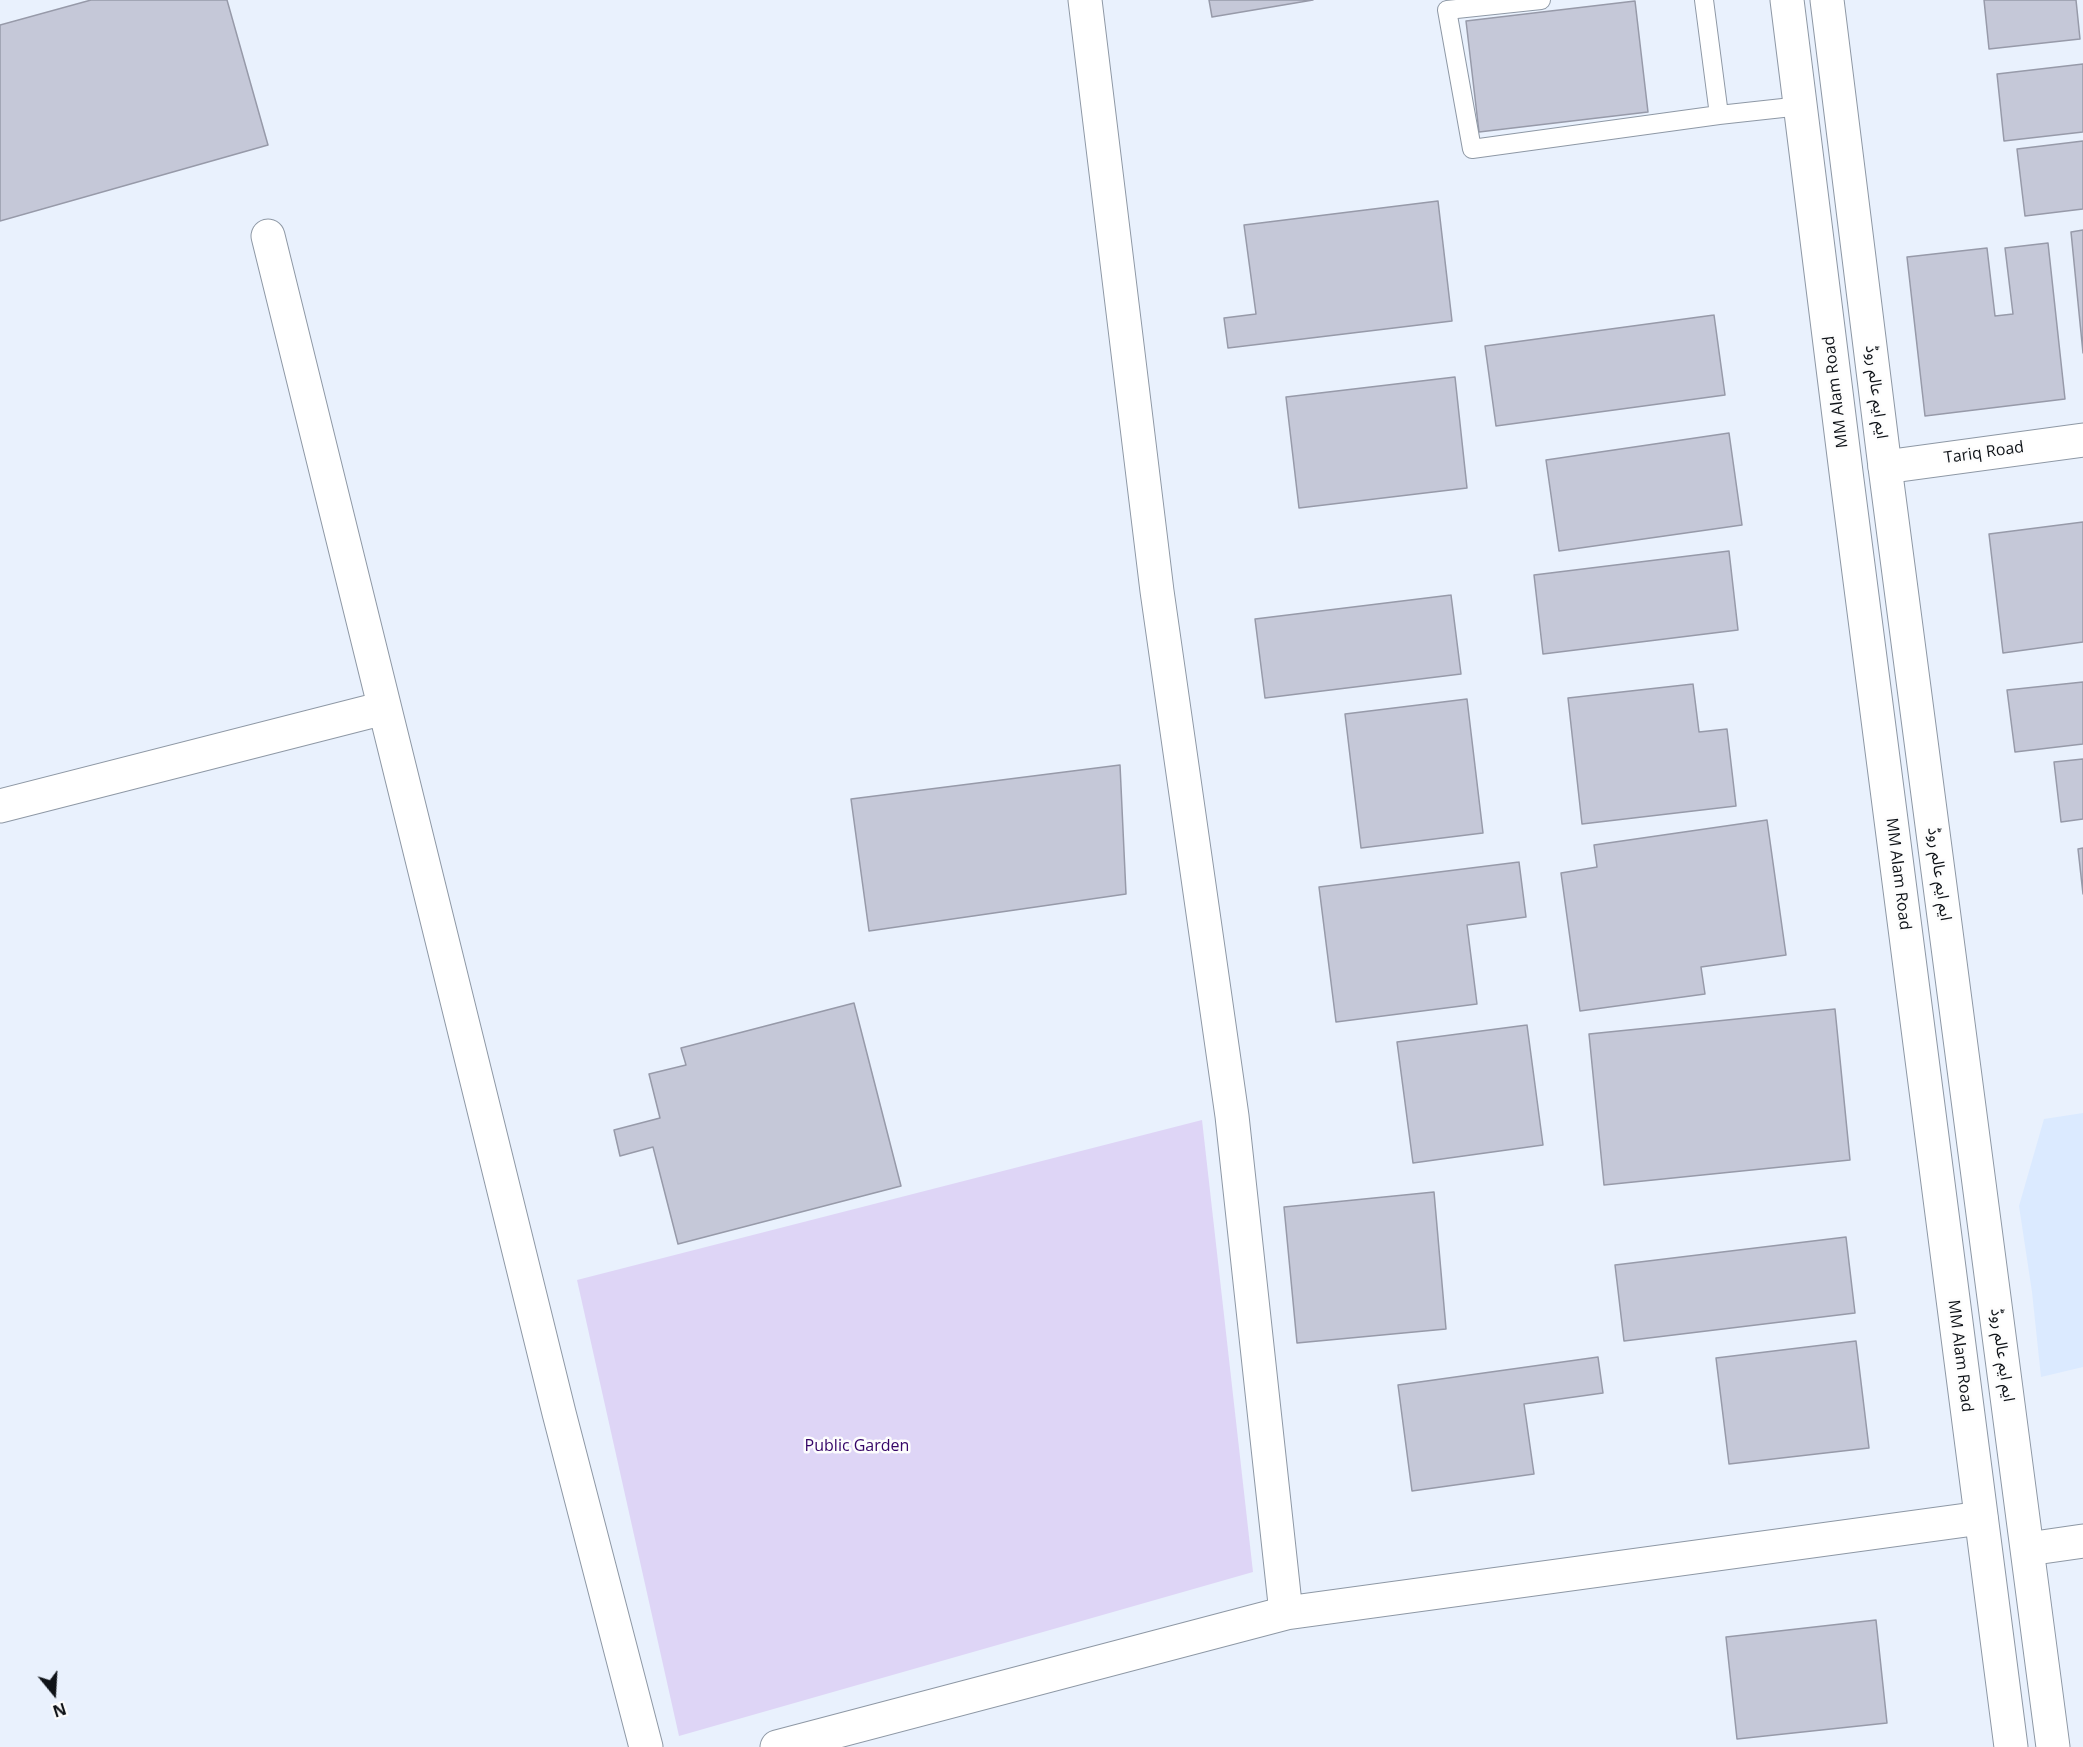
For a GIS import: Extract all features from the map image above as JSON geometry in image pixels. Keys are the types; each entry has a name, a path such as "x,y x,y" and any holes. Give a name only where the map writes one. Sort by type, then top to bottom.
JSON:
{"street":[{"path":"1085,0 1157,591 1233,1116 1286,1613"},
{"name":"MM Alam Road","path":"1787,0 2011,1747"},
{"name":"ایم ایم عالم روڈ","path":"1827,0 1885,467 2053,1747"},
{"path":"268,236 553,1390 645,1747"},
{"name":"Tariq Road","path":"1885,467 2083,440"},
{"path":"0,806 384,708"},
{"path":"777,1747 1286,1613 1981,1518"},
{"path":"2028,1549 2083,1541"}],"lane":[{"path":"1541,0 1447,10 1472,149 1801,106"},
{"path":"1704,0 1719,115"}],"shaded area":[{"path":"2083,1113 2083,1367 2041,1377 2032,1292 2019,1206 2044,1119"}],"green space":[{"name":"Public Garden","path":"1202,1120 1253,1572 679,1736 577,1280"}],"building":[{"path":"91,0 227,0 268,145 0,221 0,25"},
{"path":"1209,0 1313,0 1212,17"},
{"path":"1984,0 2076,0 2080,39 1989,49"},
{"path":"1635,1 1648,112 1479,132 1466,21"},
{"path":"2083,64 2083,132 2004,141 1997,74"},
{"path":"2083,141 2083,209 2025,216 2017,149"},
{"path":"1438,201 1452,321 1228,348 1224,318 1256,314 1244,225"},
{"path":"2083,230 2083,353 2071,232"},
{"path":"2048,243 2065,399 1925,416 1907,257 1987,248 1995,316 2013,314 2005,248"},
{"path":"1714,315 1725,395 1496,426 1485,346"},
{"path":"1455,377 1467,488 1299,508 1286,397"},
{"path":"1729,433 1742,525 1559,551 1546,460"},
{"path":"2083,522 2083,642 2003,653 1989,534"},
{"path":"1729,551 1738,630 1543,654 1534,575"},
{"path":"1451,595 1461,674 1265,698 1255,619"},
{"path":"2083,682 2083,744 2015,752 2007,690"},
{"path":"1693,684 1699,732 1727,729 1736,806 1582,824 1568,698"},
{"path":"1467,699 1483,833 1361,848 1345,714"},
{"path":"2083,759 2083,819 2061,822 2054,762"},
{"path":"1120,765 1126,894 869,931 851,799"},
{"path":"1767,820 1786,955 1701,967 1705,994 1580,1011 1561,873 1597,867 1594,845"},
{"path":"2083,848 2083,894 2078,849"},
{"path":"1519,862 1526,917 1467,925 1477,1004 1336,1022 1319,887"},
{"path":"854,1003 901,1186 678,1244 653,1147 620,1156 614,1130 660,1118 649,1074 686,1065 681,1048"},
{"path":"1835,1009 1850,1160 1604,1185 1589,1034"},
{"path":"1527,1025 1543,1145 1413,1163 1397,1042"},
{"path":"1434,1192 1446,1329 1297,1343 1284,1207"},
{"path":"1846,1237 1855,1313 1624,1341 1615,1265"},
{"path":"1856,1341 1869,1448 1729,1464 1716,1358"},
{"path":"1598,1357 1603,1393 1524,1404 1534,1474 1412,1491 1398,1385"},
{"path":"1876,1620 1887,1723 1737,1739 1726,1637"}]}
